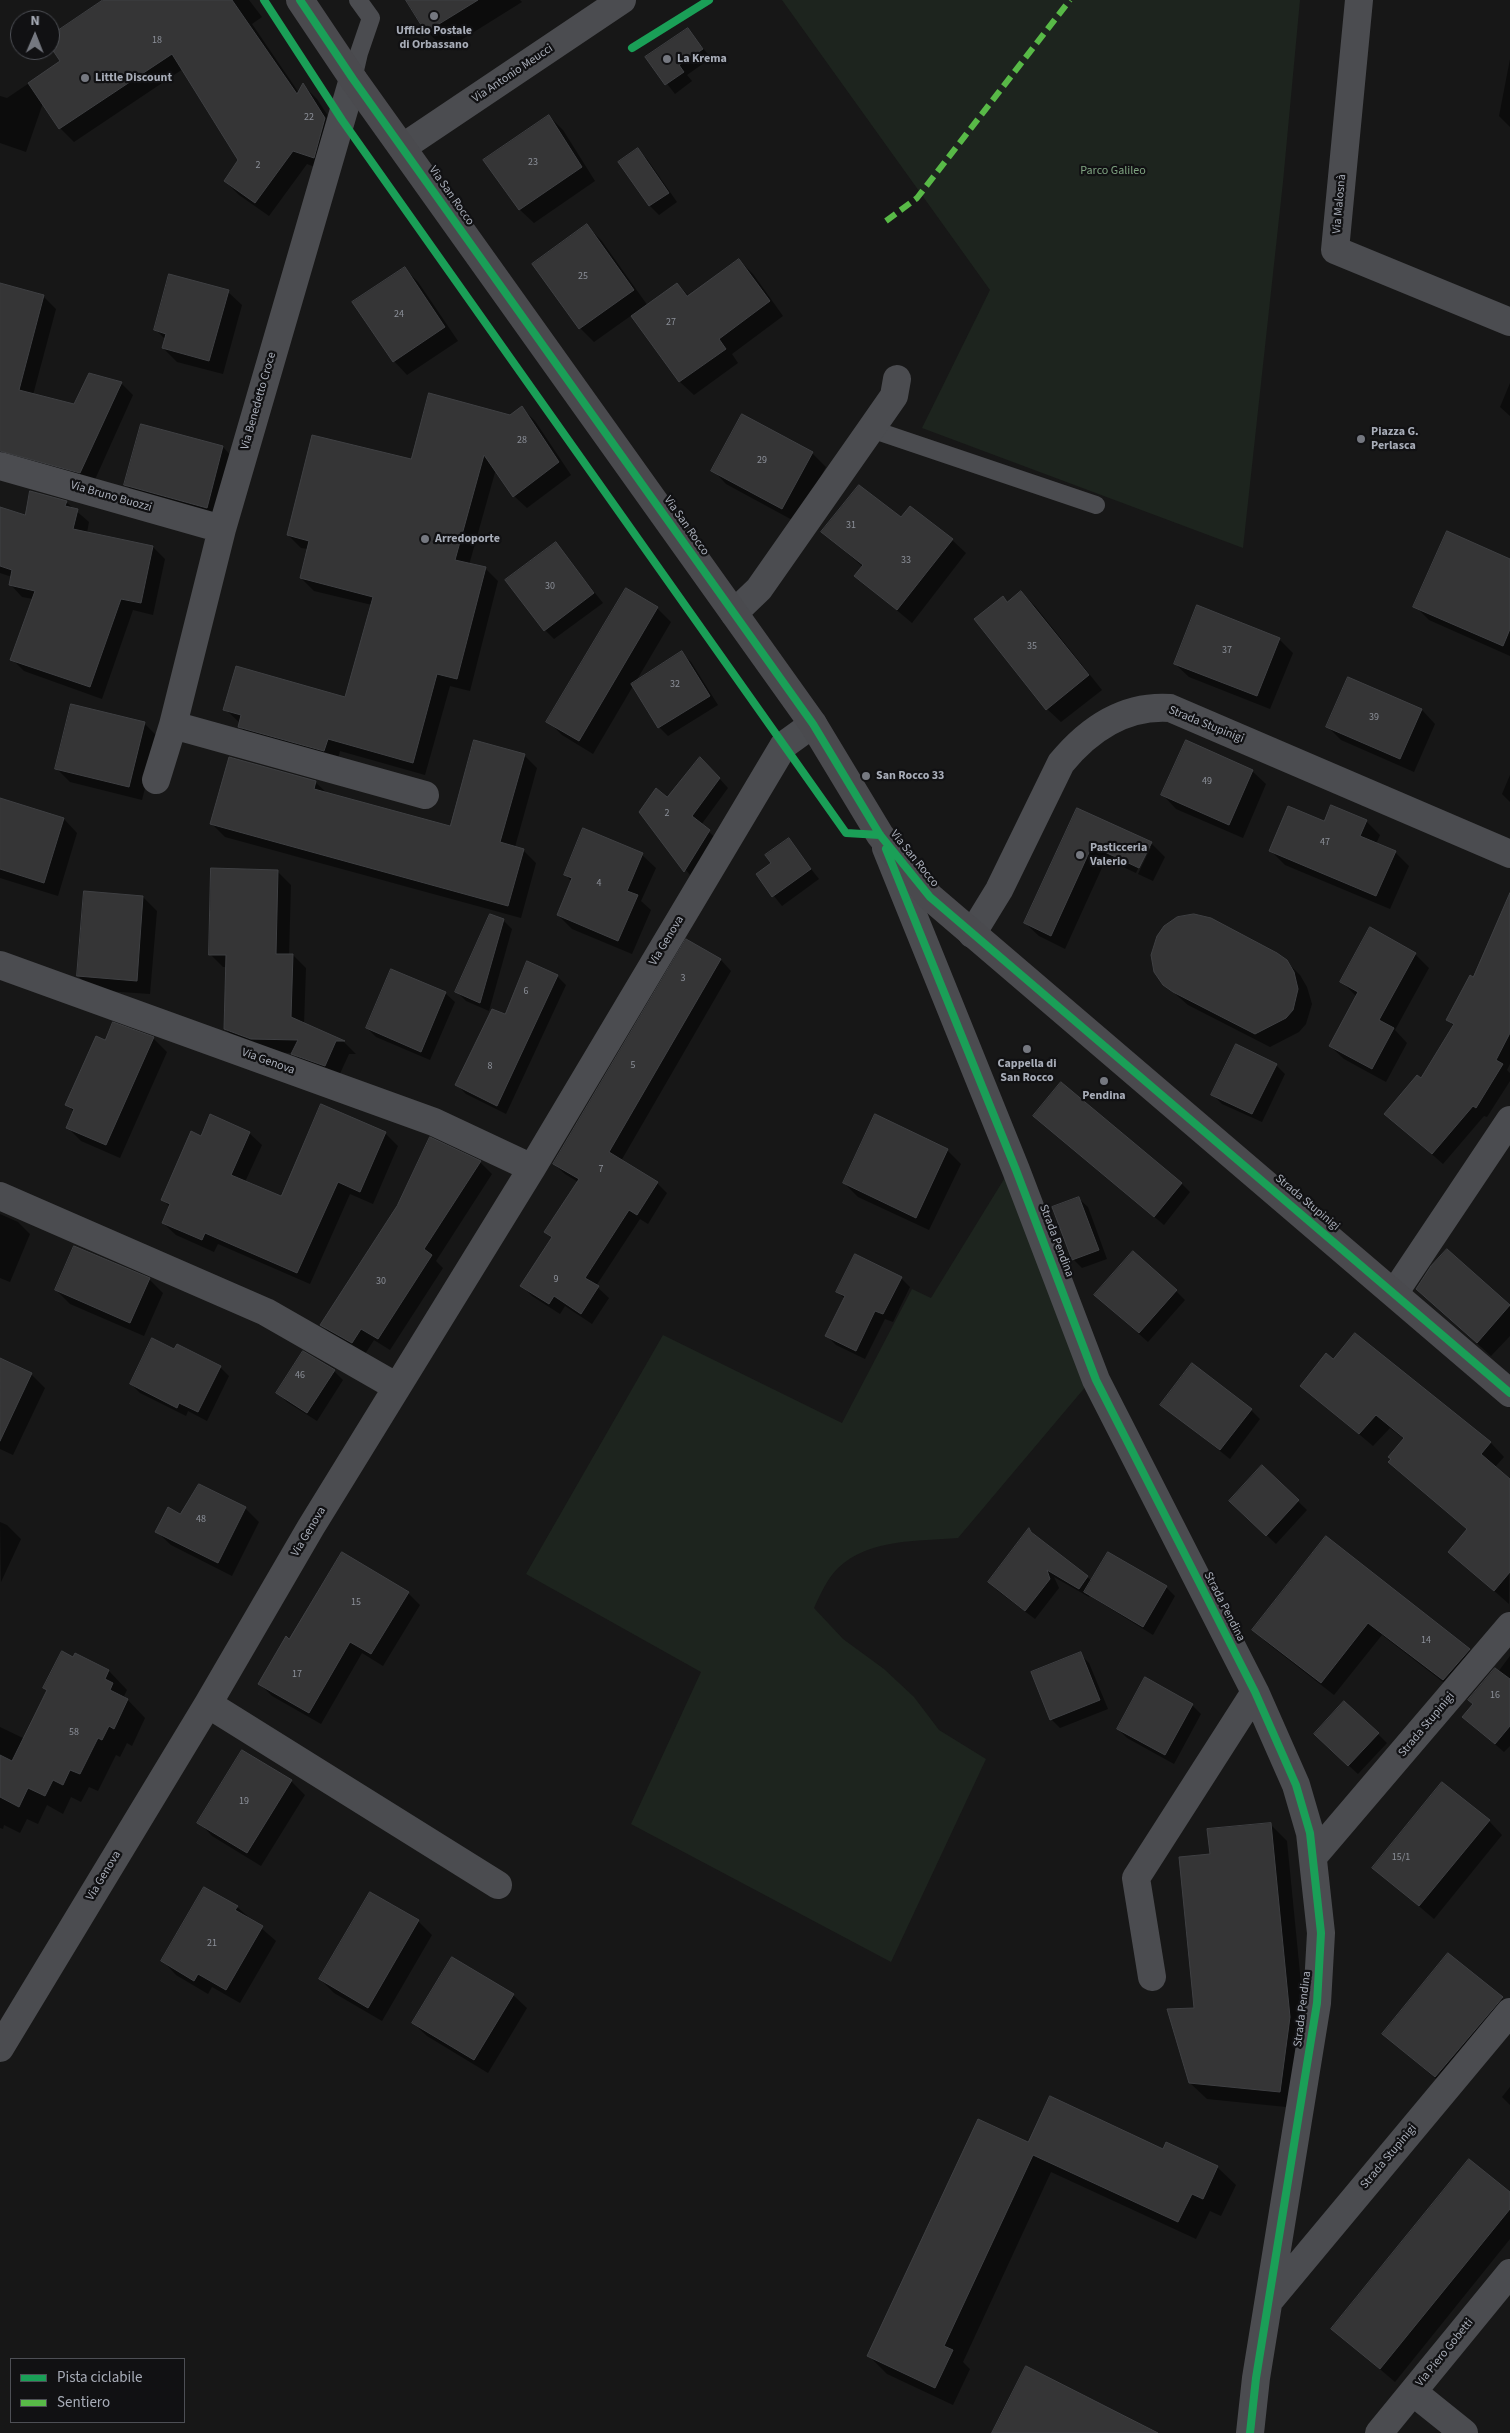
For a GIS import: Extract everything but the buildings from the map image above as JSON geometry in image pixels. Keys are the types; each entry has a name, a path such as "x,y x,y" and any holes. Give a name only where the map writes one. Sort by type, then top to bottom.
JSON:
{"street":[{"name":"Via San Rocco","path":"300,0 353,79 812,724 880,835 930,897 1088,1032"},
{"name":"Via Antonio Meucci","path":"403,147 622,0"},
{"name":"Via Malosnà","path":"1359,0 1335,250 1510,322"},
{"name":"Via Benedetto Croce","path":"156,780 173,725 222,529 353,79"},
{"path":"734,613 759,589 872,428 894,396 897,379"},
{"name":"Via Bruno Buozzi","path":"0,466 222,529"},
{"name":"Strada Stupinigi","path":"972,934 999,890 1062,762 1074,747 1109,720 1154,707 1170,708 1510,854"},
{"name":"Via Genova","path":"2,2036 208,1704 306,1535 532,1168 784,745 812,724"},
{"path":"173,725 425,795"},
{"name":"Strada Pendina","path":"880,835 950,1003 1096,1380 1255,1692 1296,1785 1310,1833 1321,1933 1317,2003 1268,2302 1253,2427"},
{"name":"Via Genova","path":"0,965 434,1122 532,1168"},
{"name":"Strada Stupinigi","path":"1088,1032 1510,1392"},
{"path":"1395,1292 1510,1120"},
{"path":"0,1196 266,1312 397,1387"},
{"name":"Strada Stupinigi","path":"1313,1857 1344,1823 1510,1626"},
{"path":"1152,1977 1136,1878 1255,1692"},
{"path":"208,1704 498,1885"},
{"name":"Strada Stupinigi","path":"1268,2302 1510,2012"},
{"name":"Via Piero Gobetti","path":"1379,2433 1510,2273"},
{"path":"1413,2392 1464,2433"}],"lane":[{"path":"353,79 359,53 371,18 358,0"},
{"path":"872,428 1096,505"}],"green space":[{"name":"Parco Galileo","path":"782,0 1300,0 1283,182 1243,548 922,428 990,290"},
{"path":"1009,1171 1087,1385 958,1538 894,1543 864,1552 850,1559 834,1572 814,1608 843,1639 884,1669 914,1697 939,1730 986,1759 891,1962 631,1824 701,1672 526,1574 663,1335 842,1423 912,1289 931,1298"}],"marked path":[{"path":"886,221 917,198 1070,0"}],"cycle path":[{"path":"264,0 342,120 846,833 880,835"},
{"path":"300,0 353,79 813,724 880,835 930,897 1510,1393"},
{"path":"632,48 709,0"},
{"path":"886,849 1016,1170 1096,1380 1255,1692 1296,1785 1310,1833 1321,1933 1317,2003 1256,2378 1250,2433"}],"place":[{"name":"Ufficio Postale di Orbassano","path":"434,16"},
{"name":"La Krema","path":"667,59"},
{"name":"Little Discount","path":"85,78"},
{"name":"Piazza G. Perlasca","path":"1361,439"},
{"name":"Arredoporte","path":"425,539"},
{"name":"San Rocco 33","path":"866,776"},
{"name":"Pasticceria Valerio","path":"1080,855"},
{"name":"Cappella di San Rocco","path":"1027,1049"},
{"name":"Pendina","path":"1104,1081"}]}
